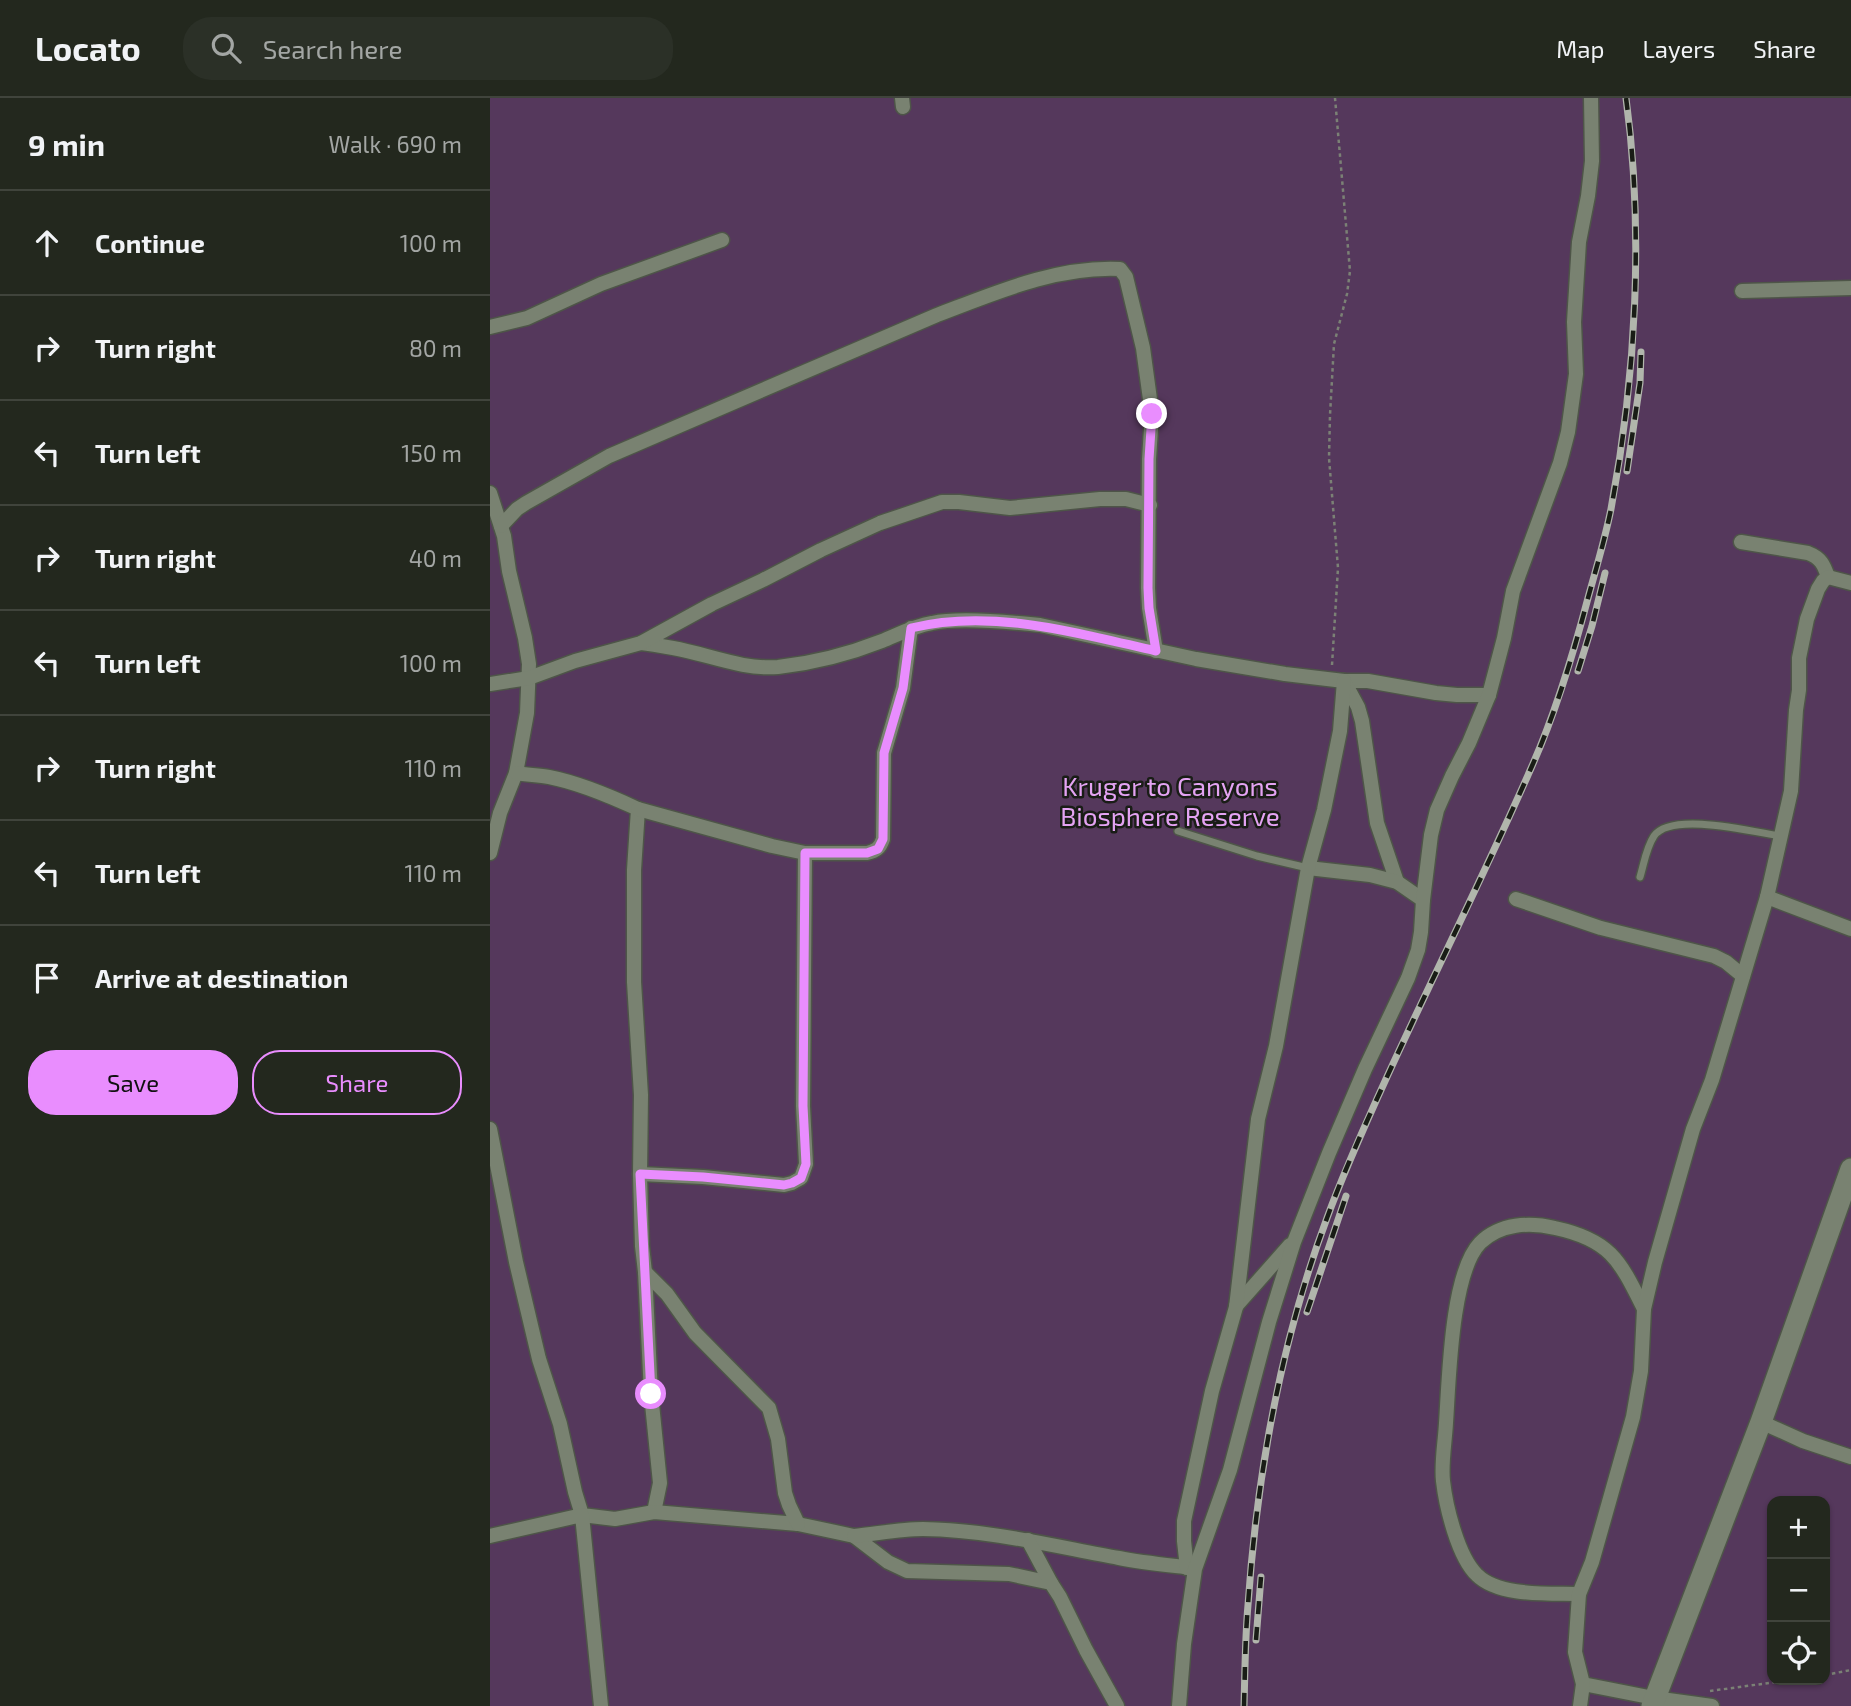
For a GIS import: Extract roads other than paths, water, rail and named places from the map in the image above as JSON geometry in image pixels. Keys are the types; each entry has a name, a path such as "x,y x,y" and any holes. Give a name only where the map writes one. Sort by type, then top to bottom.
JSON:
{"street":[{"path":"1179,1706 1191,1568 1230,1470 1269,1322 1294,1241 1418,950 1431,835 1437,810 1489,695 1513,592 1560,463 1571,420 1576,374 1574,322 1578,242 1592,161 1591,98"},
{"path":"490,327 527,318 601,284 722,240"},
{"path":"501,526 526,503 608,456 637,446 963,304 1039,279 1076,271 1117,268 1126,276 1143,348 1152,414 1149,459 1149,608 1156,651"},
{"path":"1742,291 1851,288"},
{"path":"490,493 501,526 529,664 527,713 516,773 500,813 490,853"},
{"path":"490,684 529,677 641,643 821,550 880,523 942,502 1010,508 1126,499 1150,505"},
{"path":"1741,542 1816,556 1825,567 1828,577"},
{"path":"1828,577 1851,583"},
{"path":"1580,1706 1583,1684 1575,1652 1579,1594 1595,1551 1633,1417 1641,1371 1644,1309 1655,1262 1693,1129 1712,1080 1766,897 1791,791 1799,658 1812,601 1828,577"},
{"path":"641,643 757,667 775,667 833,657 933,622 1030,624 1156,651 1285,674 1368,681 1446,694 1489,695"},
{"path":"516,773 549,777 578,785 638,809 772,846 805,853 876,851 881,845 883,828 884,753 903,688 911,628"},
{"path":"1191,1568 1184,1541 1184,1521 1212,1391 1236,1307 1258,1119 1276,1046 1308,868 1324,810 1340,731 1337,680"},
{"path":"1337,680 1358,707 1377,823 1397,882"},
{"path":"638,809 633,927 640,1095 642,1246 651,1394 660,1483 654,1512"},
{"path":"640,1174 784,1185 796,1181 803,1174 806,1164 803,1106 805,853"},
{"path":"1308,868 1360,874 1397,882 1423,900"},
{"path":"1766,897 1851,929"},
{"path":"1516,898 1601,928 1713,956 1726,962 1743,976"},
{"path":"490,1129 516,1262 539,1359 560,1424 582,1515 601,1706"},
{"path":"1653,1702 1760,1422 1851,1169"},
{"path":"1579,1594 1525,1592 1494,1586 1477,1576 1466,1559 1449,1516 1442,1478 1450,1356 1458,1294 1468,1262 1479,1244 1492,1233 1525,1224 1541,1225 1587,1237 1606,1248 1621,1266 1644,1309"},
{"path":"1236,1307 1294,1241"},
{"path":"645,1272 667,1294 695,1333 769,1408 778,1439 785,1493 798,1524"},
{"path":"1760,1422 1851,1457"},
{"path":"490,1536 582,1515 615,1519 654,1512 798,1524 853,1536 919,1529 1009,1536 1116,1558 1191,1568"},
{"path":"853,1536 888,1562 906,1571 1009,1574 1051,1583"},
{"path":"1028,1540 1117,1706"},
{"path":"1583,1684 1653,1702 1712,1706"}],"lane":[{"path":"1640,877 1653,837 1673,825 1690,823 1780,836"},
{"path":"1178,831 1257,856 1308,868"}],"railway":[{"path":"1244,1706 1252,1556 1265,1457 1284,1360 1311,1265 1363,1131 1541,746 1570,662 1606,531 1620,459 1635,304 1635,200 1626,98"},
{"path":"1627,471 1640,383 1641,352"},
{"path":"1578,671 1605,573"},
{"path":"1307,1312 1346,1196"},
{"path":"1256,1640 1261,1577"}],"park label":[{"name":"Kruger to Canyons Biosphere Reserve","path":"1170,800"}]}
